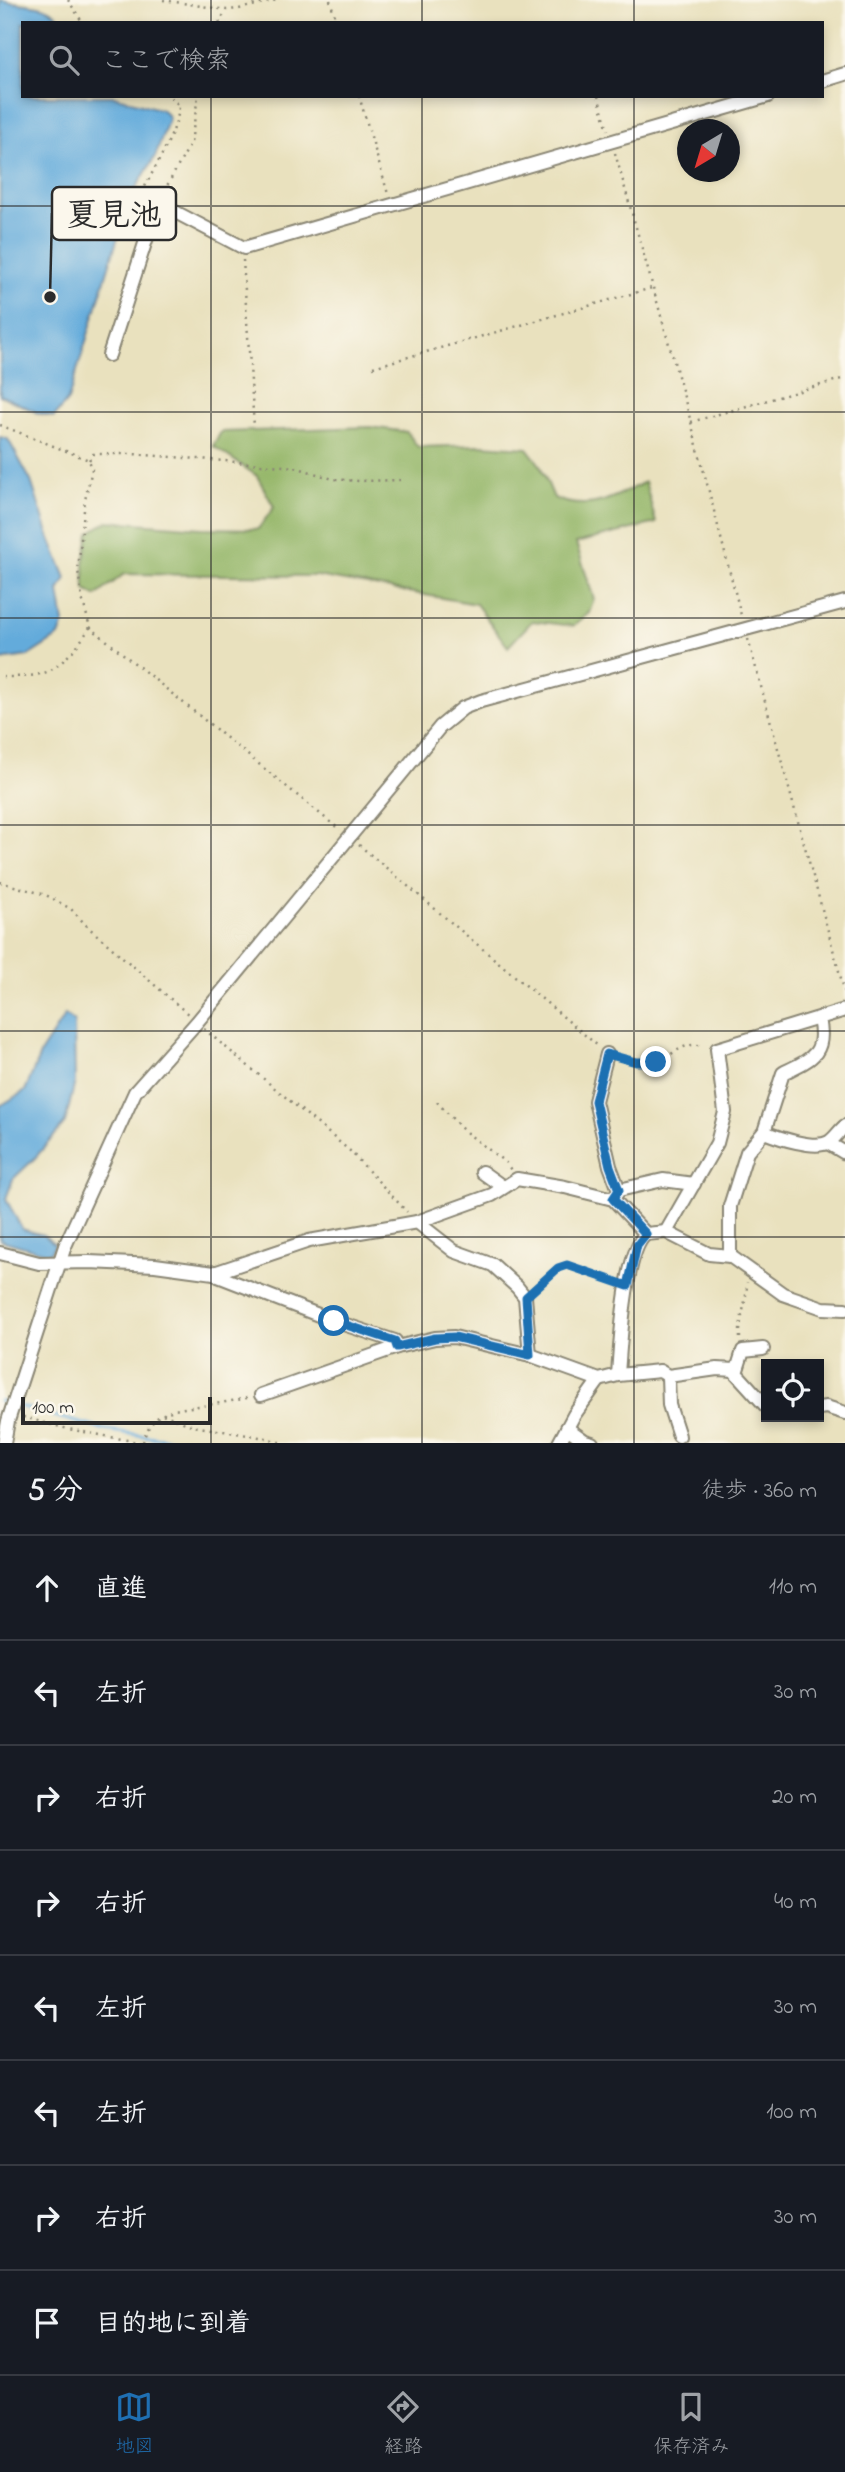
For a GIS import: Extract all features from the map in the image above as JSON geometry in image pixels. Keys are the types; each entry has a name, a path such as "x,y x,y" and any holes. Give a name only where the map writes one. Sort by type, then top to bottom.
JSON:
{"street":[{"path":"824,80 845,74"},
{"path":"109,355 158,203 244,248 761,98"},
{"path":"4,1443 65,1246 135,1093 197,1023 440,727 463,708 527,688 845,602"},
{"path":"666,1232 717,1143 725,1112 717,1049 845,1010"},
{"path":"730,1256 730,1206 747,1152 764,1132 783,1073 818,1050 822,1033 819,1019"},
{"path":"607,1054 595,1101 616,1194 646,1234"},
{"path":"828,1143 845,1126"},
{"path":"764,1132 790,1142 828,1143 845,1153"},
{"path":"482,1172 503,1188"},
{"path":"0,1253 39,1263 61,1261 155,1265 216,1272 309,1241 416,1222 492,1195 517,1179 616,1194 663,1180 694,1184"},
{"path":"416,1222 454,1251 493,1265 526,1297 530,1355"},
{"path":"618,1375 622,1319 628,1286 637,1245 646,1234 666,1232 709,1254 730,1256 783,1294 823,1308 845,1309"},
{"path":"216,1272 218,1276 262,1294 395,1341 397,1347"},
{"path":"261,1395 397,1347 435,1338 454,1337 530,1355 599,1380 618,1375 660,1371 668,1376 717,1369 736,1370"},
{"path":"761,1400 736,1370 743,1351 763,1349"},
{"path":"668,1376 669,1405 679,1437"},
{"path":"559,1443 599,1380"},
{"path":"824,1407 845,1413"},
{"path":"567,1428 592,1443"}],"path":[{"path":"68,0 82,21"},
{"path":"163,0 226,10 277,0"},
{"path":"330,0 336,21"},
{"path":"220,21 226,10"},
{"path":"139,199 179,113 179,104 172,98"},
{"path":"158,203 191,143 198,98"},
{"path":"360,98 392,205"},
{"path":"599,98 691,422 845,993"},
{"path":"244,248 254,427"},
{"path":"373,367 652,288"},
{"path":"691,422 845,377"},
{"path":"0,425 89,460"},
{"path":"89,460 93,454 132,454 295,467 333,479 400,480"},
{"path":"89,460 92,469 85,500 78,570 90,627 349,837 607,1054 636,1062 656,1062 694,1044 717,1049"},
{"path":"0,677 46,673 69,655 90,627"},
{"path":"0,882 46,895 71,909 197,1023 349,1151 416,1222"},
{"path":"438,1102 462,1129 506,1163 517,1179"},
{"path":"526,1297 558,1268 567,1265 628,1286"},
{"path":"743,1351 740,1327 750,1270"},
{"path":"11,1414 68,1429 143,1443 146,1429 163,1415 180,1407 212,1405 261,1395"},
{"path":"163,1415 193,1426 283,1443"}],"green space":[{"path":"370,427 407,432 418,447 481,445 527,448 540,465 554,498 567,502 601,502 645,482 656,523 576,543 594,599 589,613 573,626 532,621 508,647 476,604 317,576 124,574 96,596 85,590 84,562 89,533 108,521 258,529 274,507 257,476 213,446 221,432"}],"water":[{"path":"0,0 44,7 62,21 21,21 21,98 121,98 163,110 169,118 155,157 130,198 68,400 54,417 38,413 0,395"},
{"path":"0,437 8,439 31,481 66,578 59,591 64,623 59,636 28,656 0,660"},
{"path":"65,1015 74,1022 75,1082 65,1123 13,1179 6,1199 22,1229 43,1235 55,1244 49,1254 0,1240 0,1106 25,1091 41,1052"}],"waterway":[{"path":"0,1401 105,1430 194,1443"}],"place":[{"name":"夏見池","path":"50,297"}],"route":[{"path":"334,1321 395,1341 397,1347 435,1338 454,1337 530,1355 526,1297 558,1268 567,1265 628,1286 637,1245 646,1234 613,1199 619,1190 610,1166 595,1101 607,1054 636,1062 656,1062"}]}
